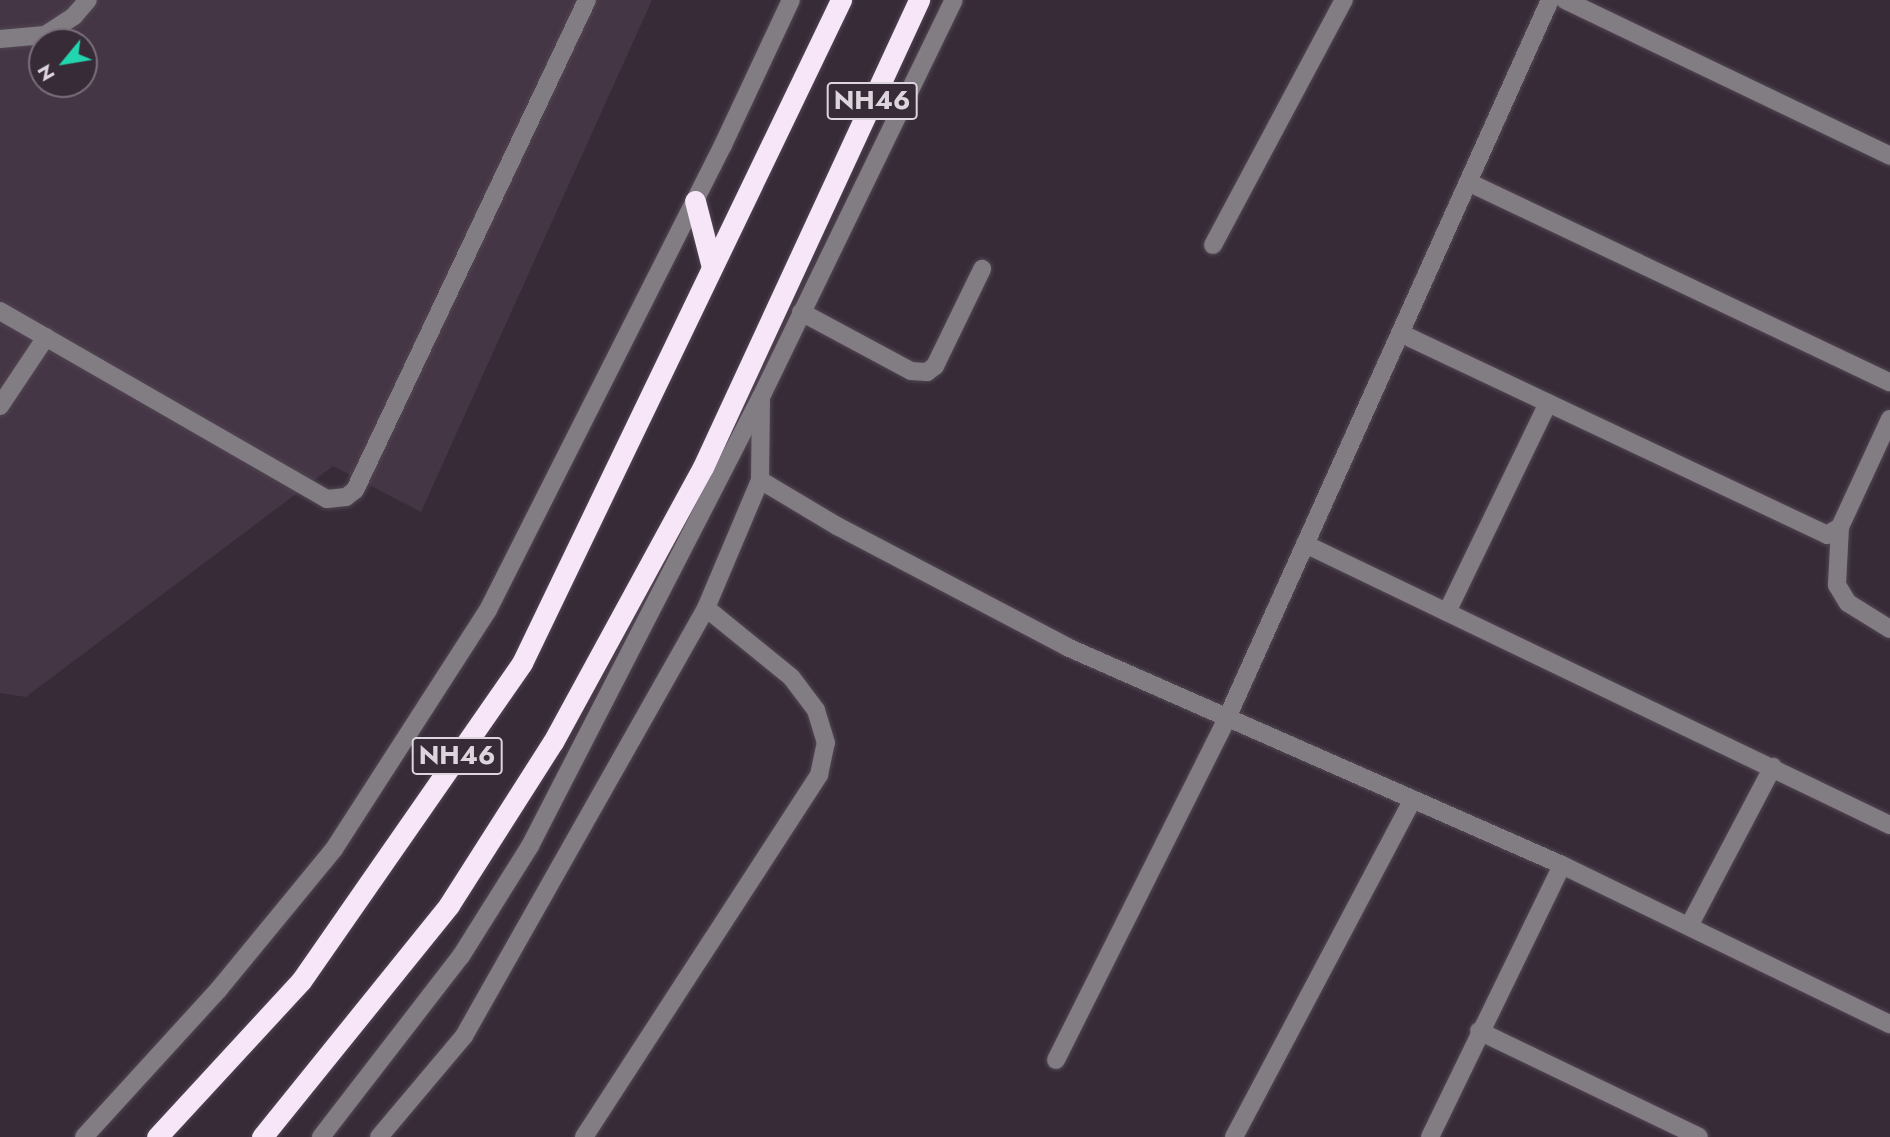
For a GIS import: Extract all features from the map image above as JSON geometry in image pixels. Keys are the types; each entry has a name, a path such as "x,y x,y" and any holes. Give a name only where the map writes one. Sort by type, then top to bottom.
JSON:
{"highway":[{"name":"NH46","path":"158,1137 301,981 522,663 841,0"},
{"name":"NH46","path":"262,1137 449,905 553,742 703,467 919,0"},
{"path":"695,201 712,267"}],"street":[{"path":"0,39 45,35 75,16 88,0"},
{"path":"0,311 327,499 346,497 355,490 587,0"},
{"path":"83,1137 219,989 334,849 488,610 695,201 791,0"},
{"path":"321,1137 461,956 530,846 761,397 954,0"},
{"path":"1213,245 1344,0"},
{"path":"1056,1060 1227,718 1550,0"},
{"path":"1565,0 1890,156"},
{"path":"1468,183 1890,382"},
{"path":"776,307 827,259"},
{"path":"800,312 911,371 927,372 934,366 982,269"},
{"path":"1400,333 1826,535 1840,527"},
{"path":"0,406 46,337"},
{"path":"379,1137 464,1036 706,608 760,480 761,397"},
{"path":"1447,612 1548,402"},
{"path":"1890,419 1840,527 1836,585 1847,603 1890,629"},
{"path":"760,480 837,526 1067,647 1562,865 1890,1024"},
{"path":"1305,544 1890,825"},
{"path":"584,1137 819,775 826,743 816,710 791,677 706,608"},
{"path":"1689,926 1773,767"},
{"path":"1234,1137 1413,799"},
{"path":"1430,1137 1479,1031 1562,865"},
{"path":"1479,1031 1699,1137"}],"shaded area":[{"path":"0,0 652,0 421,512 333,466 26,697 0,693"}]}
